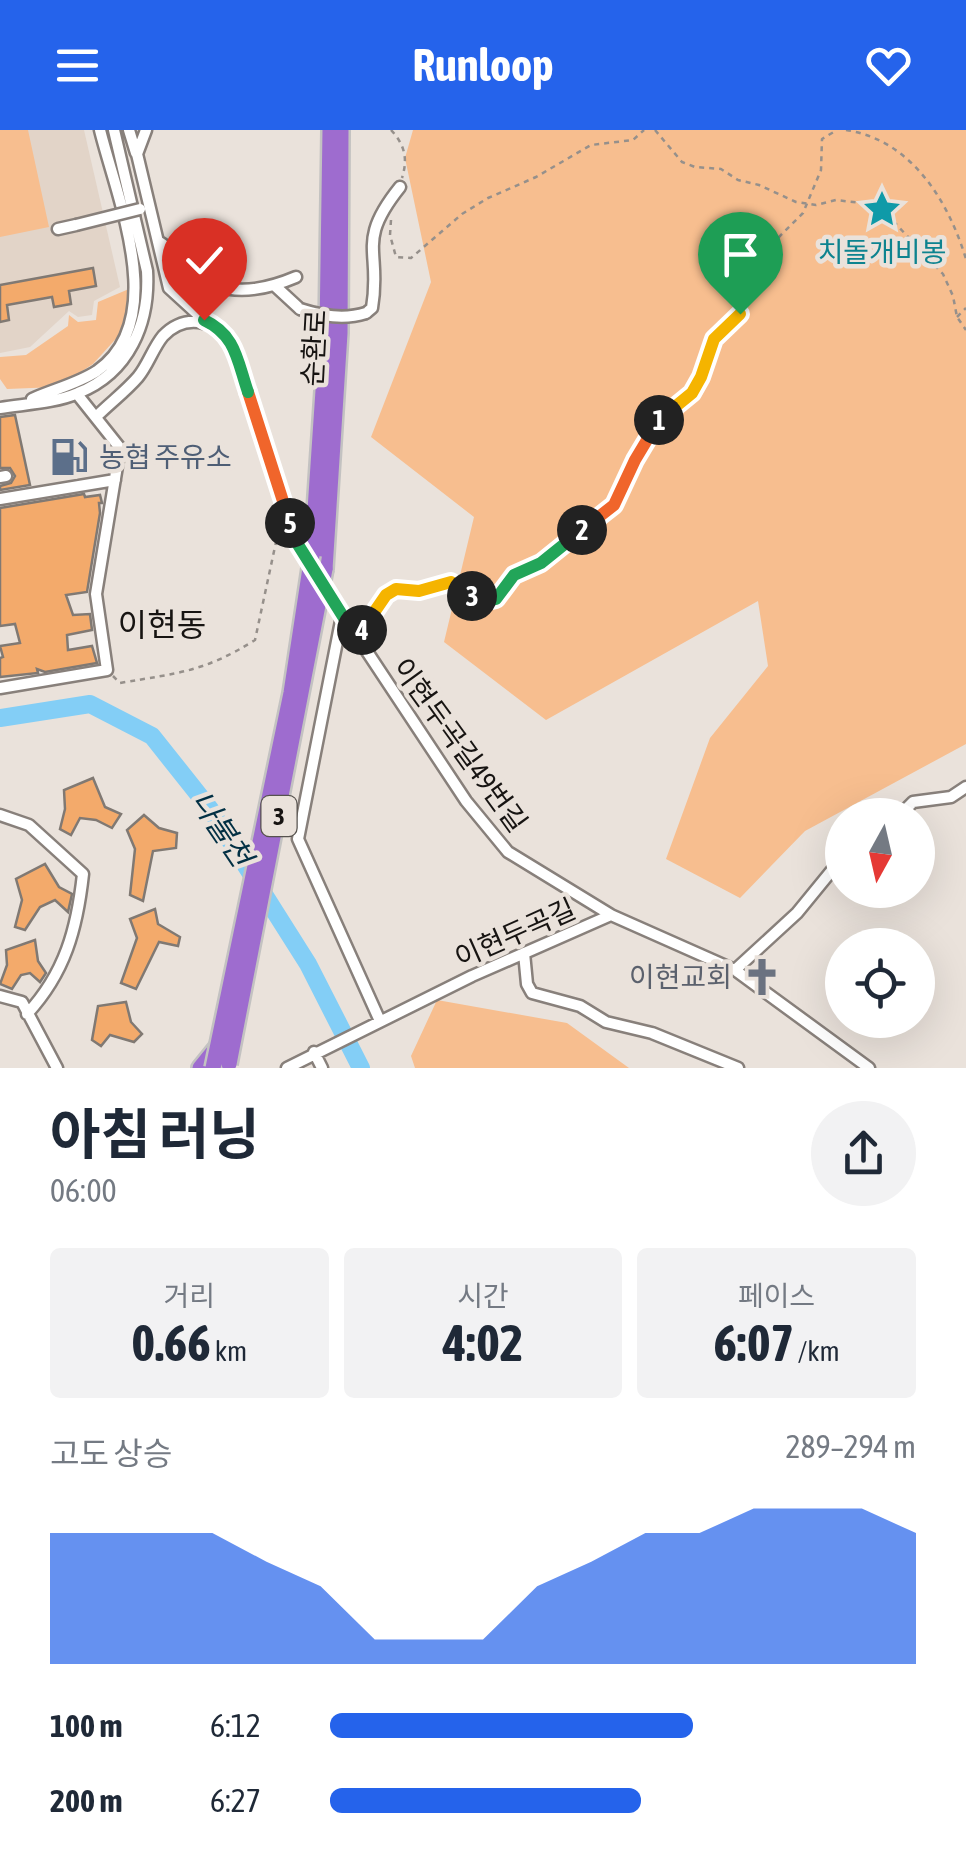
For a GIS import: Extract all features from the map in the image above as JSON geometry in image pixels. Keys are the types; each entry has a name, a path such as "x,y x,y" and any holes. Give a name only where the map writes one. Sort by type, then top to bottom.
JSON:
{"highway":[{"name":"순환로","path":"217,1047 290,692 312,554 326,331 330,130"},
{"name":"순환로","path":"230,1066 326,568 340,333 341,130"},
{"path":"200,1068 217,1047"},
{"name":"3","path":"213,1068 217,1047"}],"street":[{"path":"18,405 78,382 100,369 117,350 136,302 136,274 100,130"},
{"path":"0,408 76,394 103,381 120,366 133,346 148,293 140,236 114,130"},
{"name":"이현두곡길49번길","path":"129,130 137,154 144,207 158,240 169,288 204,320 220,328 231,342 293,532 342,616 466,801 508,852 610,915"},
{"path":"137,154 146,130"},
{"path":"274,285 300,309 322,316 366,313 374,298 374,226 397,190"},
{"path":"58,229 144,207"},
{"path":"158,240 214,286 232,290 274,285 296,277"},
{"path":"97,416 139,376 164,336 178,326 204,320"},
{"path":"0,688 106,670 96,594 120,448 76,394"},
{"path":"0,499 115,480"},
{"path":"342,616 298,839 375,1024"},
{"path":"935,800 951,798 966,787"},
{"path":"0,815 29,826 82,874 78,917 50,988 27,1014"},
{"path":"735,970 797,912 825,878"},
{"name":"이현두곡길","path":"316,1051 610,915 735,970 869,1068"},
{"path":"524,953 528,989 532,993 580,1006 606,1022 652,1033 738,1068"},
{"path":"0,996 22,1002 57,1068"},
{"path":"287,1068 316,1051 322,1068"}],"path":[{"path":"391,130 401,140 406,158 397,190 390,236 392,250 396,256 411,258 462,214 488,198 536,177 591,145 632,140 644,130"},
{"path":"655,130 682,162 695,167 721,170 806,204 836,200 878,205 943,274 966,330"},
{"path":"354,634 364,628 386,595 396,589 419,591 451,582 478,599 496,599 514,575 541,563 608,512 653,427 692,393 714,339 752,299 773,243 803,213 821,170 822,139 837,130"},
{"path":"846,130 883,142 920,170 935,192 966,259"},
{"path":"958,317 966,308"},
{"path":"106,670 120,683 200,670 255,640 276,542 293,532"}],"shaded area":[{"path":"0,130 84,130 120,287 94,301 92,315 78,317 69,311 30,347 0,353"},
{"path":"0,130 28,130 49,227 0,237"},
{"path":"413,130 966,130 966,744 866,798 825,798 825,820 805,831 740,898 666,859 710,738 768,666 758,601 546,720 444,642 474,517 371,437 431,282 405,158"},
{"path":"129,289 123,331 93,364 57,387 7,389 0,379 0,357 26,355 68,326 69,315 78,322 96,320 98,302"},
{"path":"437,1000 567,1023 629,1068 415,1068 411,1056"}],"building":[{"path":"93,268 96,286 69,291 71,304 54,307 52,297 7,305 9,320 0,322 0,285"},
{"path":"15,415 30,485 0,490 15,476 10,468 0,468 0,417"},
{"path":"84,494 100,495 102,503 87,592 66,595 73,615 90,614 92,630 67,635 68,650 92,646 97,663 0,677 0,646 20,643 15,624 0,626 0,508"},
{"path":"93,778 105,807 121,814 112,828 80,818 71,835 60,829 64,790"},
{"path":"144,815 159,828 177,833 176,848 153,851 143,901 130,895 135,849 127,830"},
{"path":"45,864 59,887 72,894 68,912 55,900 40,907 25,930 15,927 22,900 16,879"},
{"path":"155,909 158,924 180,937 178,946 159,942 136,989 121,983 137,938 130,919"},
{"path":"35,940 38,961 46,973 40,982 30,973 21,975 12,989 0,984 7,965 6,950"},
{"path":"126,1002 131,1022 142,1034 134,1042 110,1035 101,1046 92,1040 98,1006"}],"waterway":[{"name":"나불천","path":"0,718 90,704 152,736 210,809 308,964 361,1068"}],"place":[{"name":"치돌개비봉","path":"882,209"},
{"name":"농협 주유소","path":"69,457"},
{"name":"이현교회","path":"762,977"}],"district":[{"name":"이현동","path":"162,625"}],"route":[{"path":"204,320 220,328 231,342 297,543 354,634 364,628 386,595 396,589 419,591 451,582 478,599 496,599 514,575 541,563 608,512 653,427 692,393 714,339 740,314"}]}
